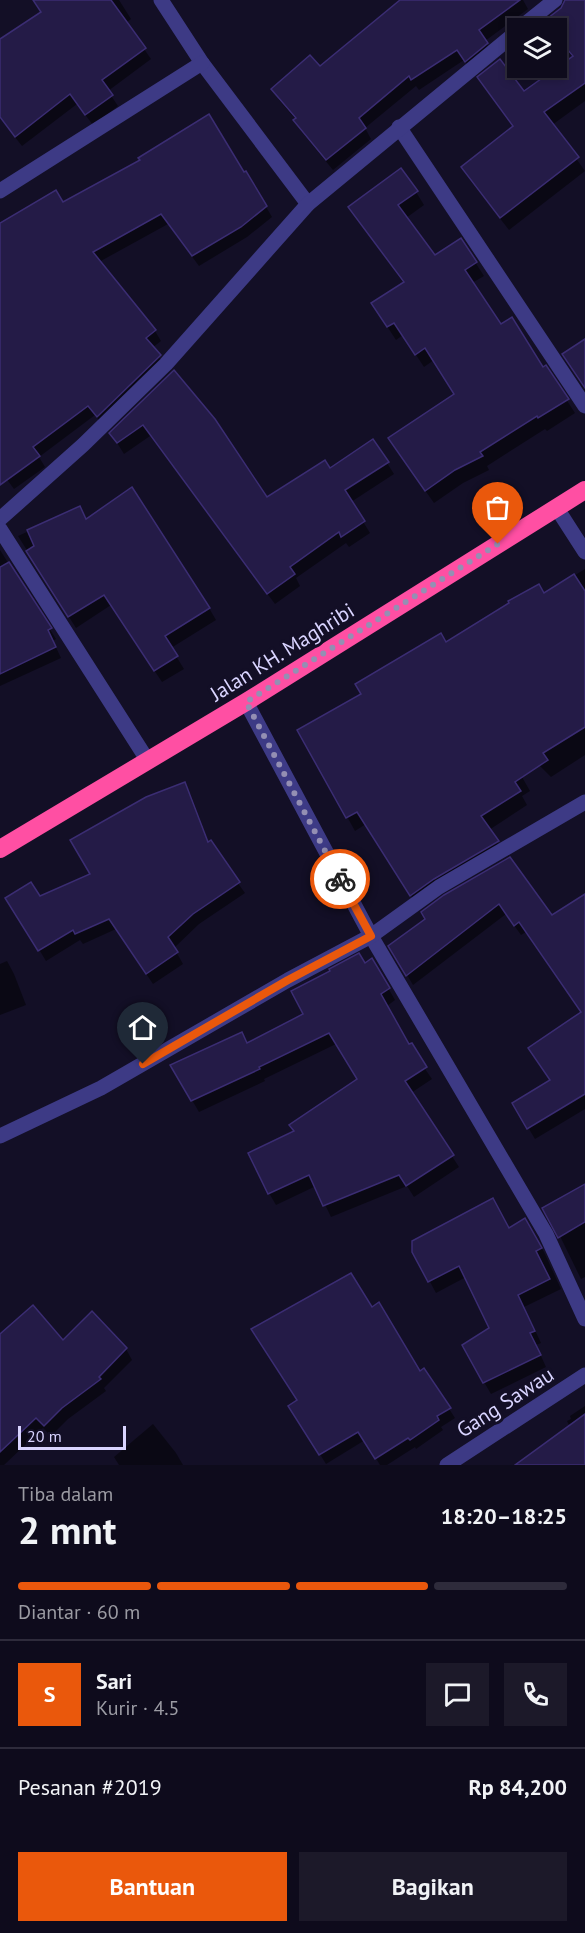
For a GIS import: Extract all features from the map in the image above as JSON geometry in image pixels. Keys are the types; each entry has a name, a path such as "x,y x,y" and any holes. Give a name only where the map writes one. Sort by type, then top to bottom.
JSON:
{"highway":[{"name":"Jalan KH. Maghribi","path":"0,849 246,702 585,490"}],"street":[{"path":"161,0 202,63 308,204"},
{"path":"533,18 555,0"},
{"path":"0,519 83,445 166,364 308,204 507,40"},
{"path":"0,191 202,63"},
{"path":"399,127 585,406"},
{"path":"556,507 585,552"},
{"path":"0,529 148,761"},
{"path":"246,702 371,936 546,1234 585,1319"},
{"path":"0,1136 101,1088 288,980 371,936 439,887 585,801"},
{"name":"Gang Sawau","path":"447,1465 585,1375"}],"building":[{"path":"33,0 111,0 146,48 102,80 113,95 85,115 70,94 15,137 0,117 0,39 41,12"},
{"path":"400,0 520,0 479,30 488,43 465,62 457,50 411,80 409,76 359,118 366,128 326,160 293,120 296,118 271,89 310,55 320,66"},
{"path":"565,0 585,0 585,83 544,112 579,157 500,218 461,167 513,126 477,77 500,59 507,68 507,78 514,78 524,91 542,78 567,78 567,60 573,56 567,49 567,18 548,18 561,8"},
{"path":"209,114 267,206 241,227 192,256 161,214 93,252 156,330 146,338 161,355 97,417 88,406 33,447 40,456 0,485 0,223 56,190 63,202 140,160 138,158"},
{"path":"401,168 418,191 398,205 435,255 461,238 477,262 465,270 501,324 512,317 543,367 546,365 569,399 480,452 483,456 455,470 425,491 388,438 454,394 425,348 415,355 394,323 387,327 371,303 404,282 348,207"},
{"path":"585,339 585,388 562,354"},
{"path":"174,370 215,419 267,497 325,460 330,468 373,439 389,462 345,490 365,521 341,537 339,532 290,567 295,574 267,594 143,425 117,443 109,433"},
{"path":"132,487 210,608 165,636 178,656 154,671 104,595 68,617 26,551 34,546 27,530 80,506 86,519"},
{"path":"9,562 52,628 48,630 56,647 0,674 0,567"},
{"path":"574,574 585,591 585,727 543,753 548,760 515,782 521,791 481,816 499,841 434,879 410,896 357,812 346,818 297,730 361,694 355,684 441,633 446,642 509,603 508,601 539,584 544,593"},
{"path":"185,782 208,842 211,840 240,882 193,914 168,937 178,952 146,974 109,919 75,934 73,930 38,951 5,898 31,882 40,896 90,874 70,840 146,797"},
{"path":"510,857 552,915 585,894 585,1094 527,1129 512,1103 550,1080 528,1048 581,1012 519,922 514,926 499,904 406,976 388,946 425,919 421,912 444,895"},
{"path":"359,953 365,963 372,958 390,988 381,994 409,1044 412,1043 427,1067 405,1081 454,1155 406,1186 399,1175 323,1206 309,1175 268,1194 248,1153 294,1131 289,1125 357,1079 329,1033 191,1101 170,1065 242,1032 247,1043 303,1014 291,991"},
{"path":"585,1184 585,1222 558,1238 542,1208"},
{"path":"493,1198 509,1228 525,1218 542,1248 536,1251 550,1279 518,1295 535,1331 530,1333 541,1355 483,1383 462,1345 489,1328 459,1266 428,1282 412,1252 412,1241"},
{"path":"351,1273 372,1307 379,1302 420,1371 424,1368 451,1408 437,1416 439,1420 410,1440 408,1438 375,1459 358,1432 319,1455 288,1406 297,1400 251,1329"},
{"path":"33,1305 63,1340 92,1311 127,1348 99,1377 101,1379 62,1408 44,1426 36,1418 0,1452 0,1334"},
{"path":"585,1414 585,1465 515,1465"}],"way so far":[{"path":"340,879 246,702 498,544"}],"route":[{"path":"143,1064 288,980 371,936 340,879"}]}
